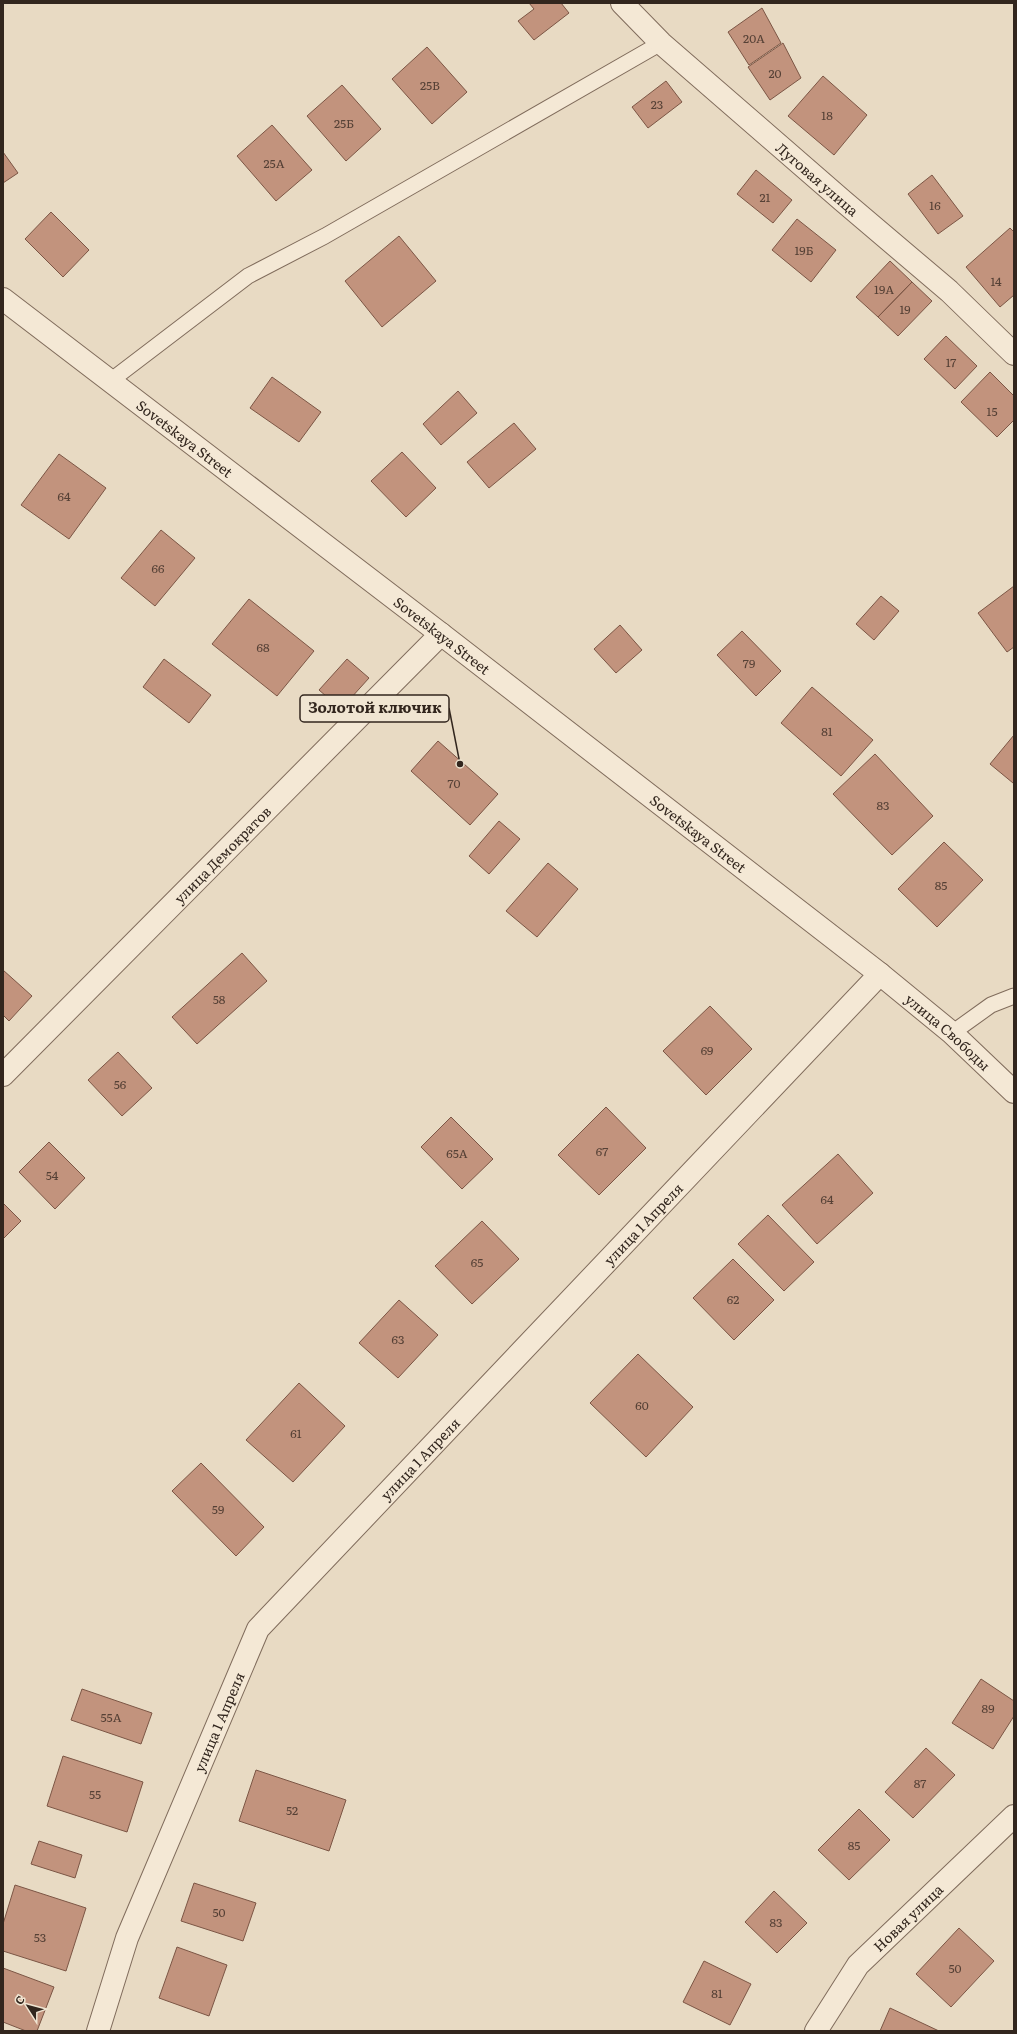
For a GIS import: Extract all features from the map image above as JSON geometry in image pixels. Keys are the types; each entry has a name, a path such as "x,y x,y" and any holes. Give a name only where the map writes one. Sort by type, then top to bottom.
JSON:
{"street":[{"name":"Луговая улица","path":"622,3 660,42 949,291 1014,354"},
{"name":"Sovetskaya Street","path":"3,299 441,634 880,974"},
{"name":"улица Демократов","path":"3,1075 441,634"},
{"name":"улица Свободы","path":"880,974 952,1033 1014,1092"},
{"name":"улица 1 Апреля","path":"98,2031 127,1938 258,1628 880,974"},
{"name":"Новая улица","path":"816,2031 858,1965 1014,1816"}],"lane":[{"path":"110,382 248,276 325,236 660,42"},
{"path":"952,1033 991,1005 1014,996"}],"building":[{"path":"529,3 561,3 569,13 534,40 518,21 534,9"},
{"path":"762,8 781,43 749,65 728,32"},
{"path":"783,43 801,78 770,100 748,67"},
{"path":"427,47 467,92 432,124 392,79"},
{"path":"823,76 867,115 834,155 788,116"},
{"path":"666,81 682,102 648,128 632,107"},
{"path":"342,85 381,129 346,161 307,116"},
{"path":"272,125 312,170 276,201 237,156"},
{"path":"3,152 18,173 3,183"},
{"path":"756,170 792,200 773,223 737,194"},
{"path":"932,175 963,216 938,234 908,194"},
{"path":"51,212 89,250 63,277 25,239"},
{"path":"797,219 836,250 811,282 772,250"},
{"path":"1010,228 1014,232 1014,295 1000,307 966,267"},
{"path":"399,236 436,281 382,327 345,281"},
{"path":"890,261 912,282 878,317 856,297"},
{"path":"912,282 932,301 898,336 878,317"},
{"path":"946,336 977,366 955,389 924,359"},
{"path":"990,372 1014,396 1014,420 997,437 961,402"},
{"path":"272,377 321,412 299,442 250,408"},
{"path":"458,391 477,413 441,445 423,424"},
{"path":"514,423 536,449 489,488 467,462"},
{"path":"402,452 436,488 406,517 371,481"},
{"path":"59,454 106,488 69,539 21,505"},
{"path":"161,530 195,558 155,606 121,578"},
{"path":"1014,586 1014,647 1007,652 978,613"},
{"path":"881,596 899,611 874,640 856,624"},
{"path":"249,599 314,651 277,696 212,644"},
{"path":"620,625 642,650 616,673 594,649"},
{"path":"742,631 781,671 756,696 717,655"},
{"path":"164,659 211,695 189,723 143,687"},
{"path":"347,659 369,678 341,709 319,690"},
{"path":"812,687 873,740 841,776 781,723"},
{"path":"1014,735 1014,782 1013,783 990,764"},
{"path":"438,741 498,794 470,825 411,771"},
{"path":"875,754 933,816 892,855 833,794"},
{"path":"499,821 520,839 489,874 469,856"},
{"path":"944,842 983,880 937,927 898,889"},
{"path":"548,863 578,889 537,937 506,911"},
{"path":"242,953 267,981 197,1044 172,1017"},
{"path":"3,970 32,996 9,1021 3,1015"},
{"path":"710,1006 752,1049 706,1095 663,1051"},
{"path":"118,1052 152,1088 122,1116 88,1080"},
{"path":"606,1107 646,1148 599,1195 558,1155"},
{"path":"451,1117 493,1159 462,1189 421,1147"},
{"path":"49,1142 85,1178 55,1209 19,1172"},
{"path":"838,1154 873,1193 817,1244 782,1205"},
{"path":"3,1203 21,1221 3,1239"},
{"path":"768,1215 814,1262 784,1291 738,1244"},
{"path":"482,1221 519,1259 472,1304 435,1266"},
{"path":"733,1259 774,1300 734,1340 693,1298"},
{"path":"399,1300 438,1335 398,1378 359,1343"},
{"path":"638,1354 693,1407 646,1457 590,1403"},
{"path":"299,1383 345,1426 293,1482 246,1440"},
{"path":"201,1463 264,1527 236,1556 172,1491"},
{"path":"981,1679 1014,1701 1014,1716 993,1749 952,1723"},
{"path":"82,1689 152,1713 141,1744 71,1720"},
{"path":"926,1748 955,1775 913,1818 885,1792"},
{"path":"63,1756 143,1782 127,1832 47,1806"},
{"path":"256,1770 346,1800 329,1851 239,1821"},
{"path":"859,1809 890,1840 849,1880 818,1850"},
{"path":"39,1841 82,1855 75,1878 31,1864"},
{"path":"194,1883 256,1903 243,1941 181,1921"},
{"path":"15,1885 86,1908 66,1971 3,1951 3,1924"},
{"path":"774,1891 807,1923 777,1953 745,1922"},
{"path":"959,1928 994,1961 951,2007 916,1974"},
{"path":"177,1947 227,1965 209,2016 159,1998"},
{"path":"704,1961 751,1984 730,2025 683,2002"},
{"path":"3,1968 54,1987 37,2031 26,2031 3,2022"},
{"path":"890,2008 939,2031 880,2031"}],"place":[{"name":"Золотой ключик","path":"460,764"}]}
